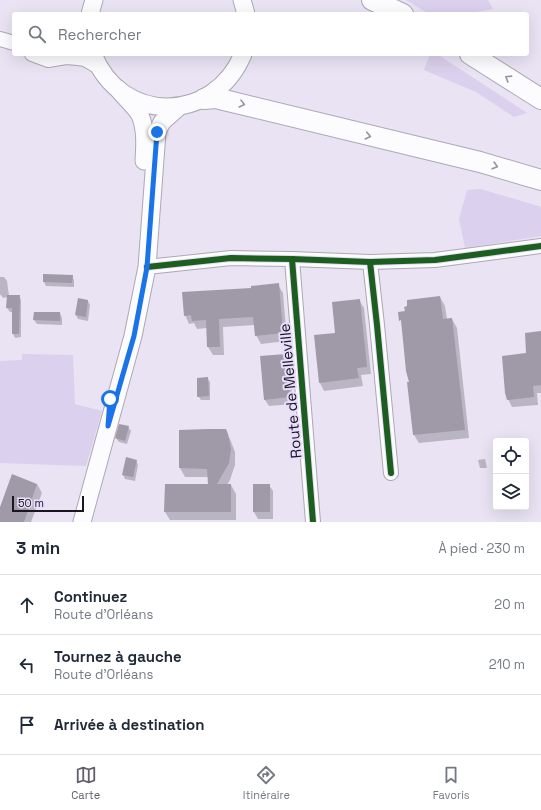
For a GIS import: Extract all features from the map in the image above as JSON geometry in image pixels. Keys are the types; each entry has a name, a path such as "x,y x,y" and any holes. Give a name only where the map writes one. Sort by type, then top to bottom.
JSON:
{"highway":[{"path":"372,0 399,12"},
{"path":"473,56 541,99"},
{"path":"204,99 216,98 480,162 541,180"}],"main road":[{"path":"91,12 94,0"},
{"path":"242,0 245,12"},
{"path":"118,89 136,101 157,107 179,107 192,104 204,99 218,90 229,79 238,66 242,56"},
{"path":"97,61 108,79 139,114 143,124 145,136 140,228 135,268 128,316 110,399 108,426"},
{"path":"82,522 134,336 147,267 157,132 162,122 179,107"}],"street":[{"path":"37,56 48,60 66,57 97,61"},
{"path":"147,267 231,258 370,262 435,260 541,246"},
{"name":"Route de Melleville","path":"292,259 313,522"},
{"path":"370,262 391,473"}],"shaded area":[{"path":"406,0 488,0 493,9 477,12 426,12"},
{"path":"429,56 440,56 527,113 514,117 476,92 424,70"},
{"path":"481,189 541,207 541,236 465,248 459,219 467,190"},
{"path":"22,354 73,355 75,404 102,411 86,466 0,463 0,361 22,360"}],"building":[{"path":"43,274 73,275 72,283 43,282"},
{"path":"279,283 283,333 255,336 253,317 219,319 220,347 207,347 206,320 192,321 191,315 184,316 182,292 251,288 251,286"},
{"path":"7,295 20,295 19,334 12,334 12,308 6,308"},
{"path":"440,296 443,319 452,318 465,430 413,435 407,382 409,382 406,371 401,320 399,321 398,312 405,311 404,307 407,306 407,300"},
{"path":"78,298 88,300 86,317 75,315"},
{"path":"360,299 367,367 357,368 359,378 319,383 314,335 335,333 332,302"},
{"path":"34,312 60,312 60,321 33,320"},
{"path":"541,331 541,385 533,386 534,397 507,400 502,356 526,353 525,333"},
{"path":"286,354 290,397 264,400 260,356"},
{"path":"208,377 209,396 197,397 197,378"},
{"path":"119,424 129,426 125,441 115,438"},
{"path":"226,429 228,434 231,449 229,463 217,484 231,484 231,512 164,512 165,484 208,484 207,469 179,468 179,430"},
{"path":"126,457 137,460 133,477 122,475"},
{"path":"12,474 37,484 24,522 0,522 0,507"},
{"path":"253,484 270,484 270,512 253,512"}],"cycle path":[{"path":"370,262 435,260 541,246"},
{"path":"147,267 231,258 370,262 391,473"},
{"path":"292,259 313,522"}],"route":[{"path":"110,399 108,426 134,336 147,267 157,132"}]}
